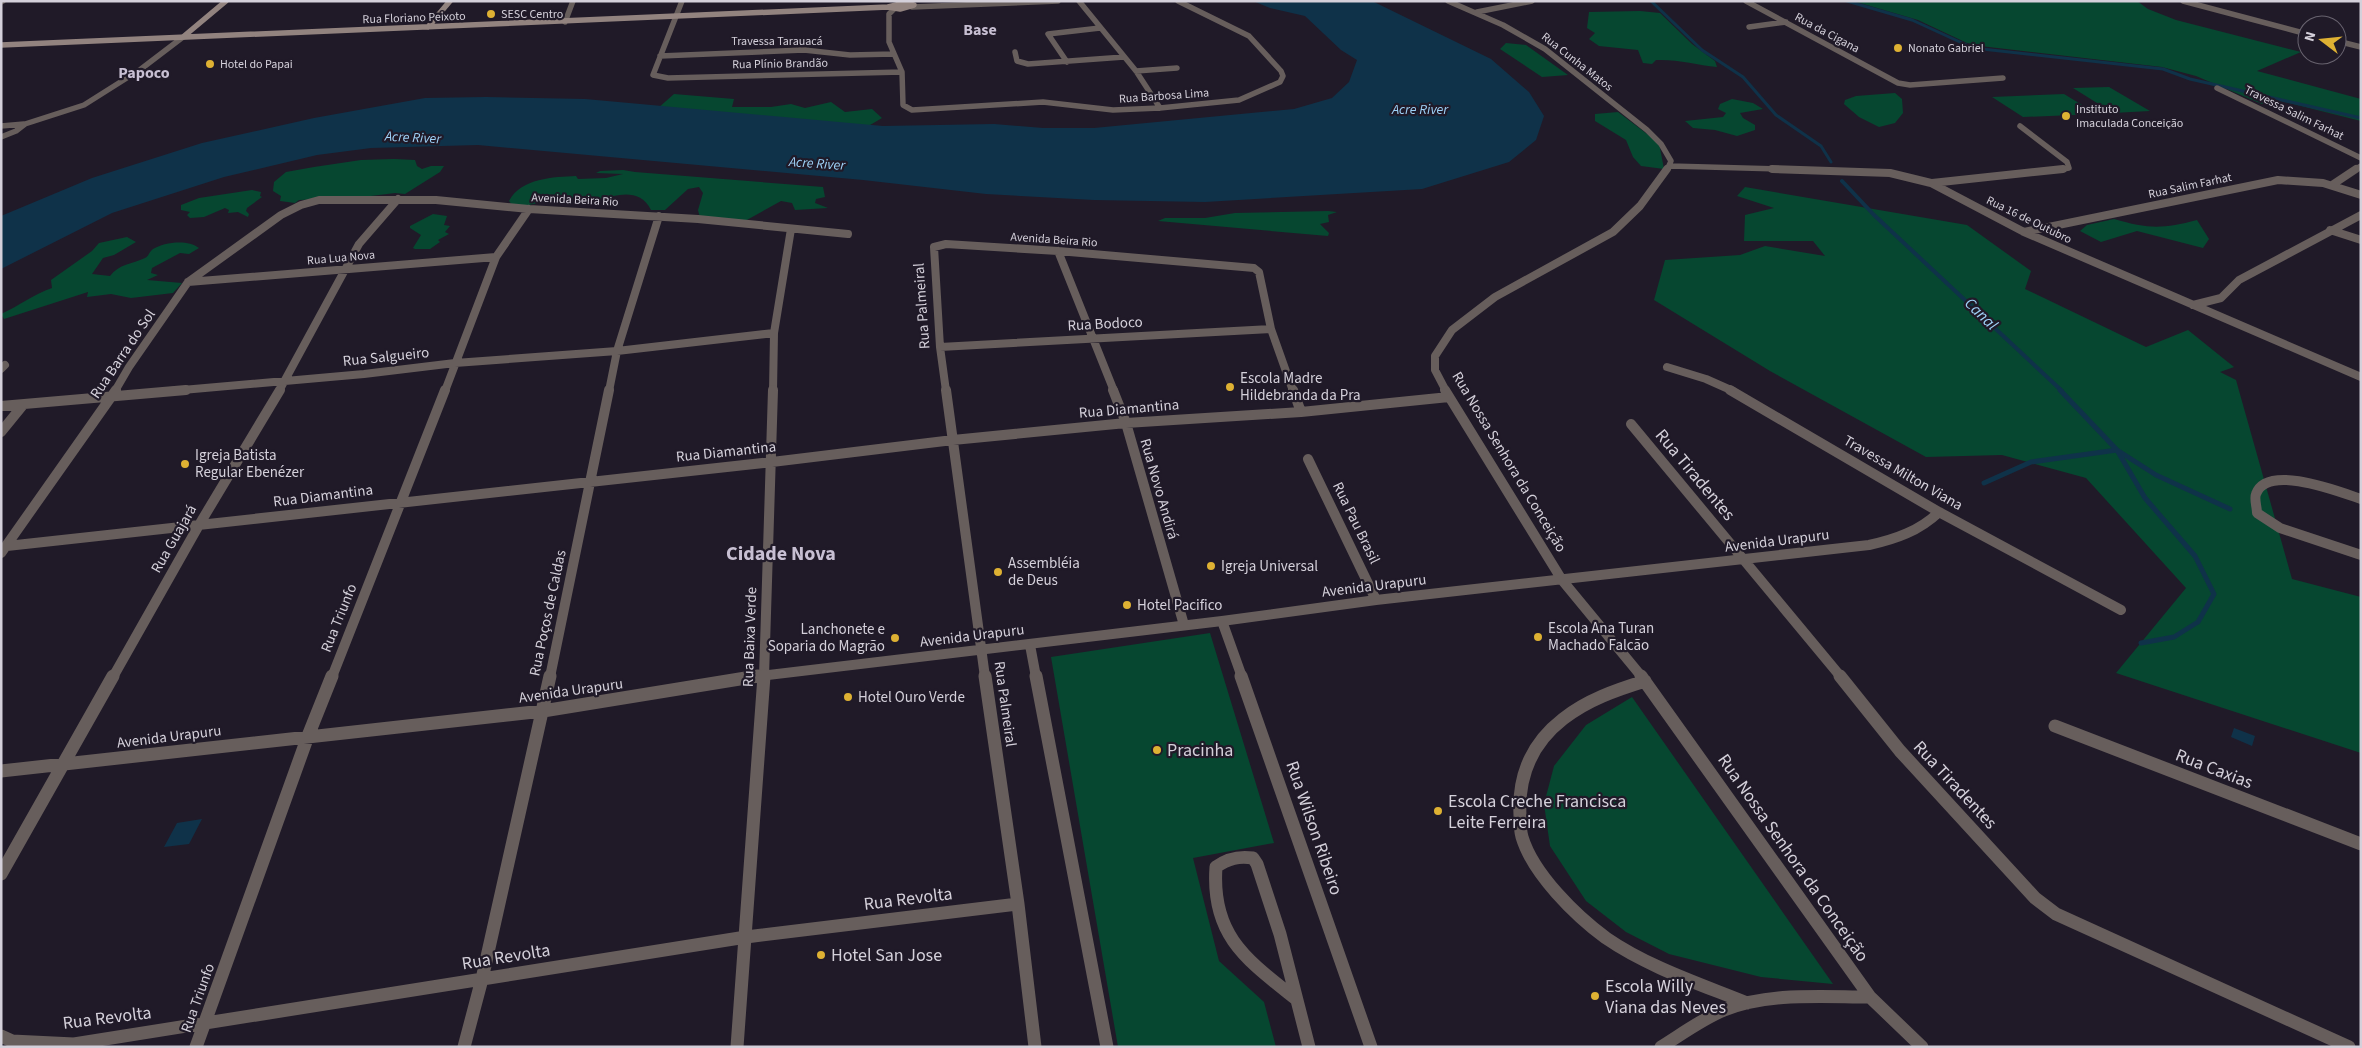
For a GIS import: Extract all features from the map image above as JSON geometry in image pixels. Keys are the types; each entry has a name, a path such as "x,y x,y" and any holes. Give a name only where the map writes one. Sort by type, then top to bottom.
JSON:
{"main road":[{"path":"183,37 226,1"},
{"path":"428,28 450,1"},
{"name":"Rua Floriano Peixoto","path":"891,8 900,2 913,4"},
{"name":"Rua Floriano Peixoto","path":"1,45 891,8 913,4"}],"street":[{"path":"565,22 573,1"},
{"path":"660,56 682,1"},
{"name":"Rua Floriano Peixoto","path":"913,4 1058,1"},
{"path":"1079,1 1136,71 1160,108"},
{"name":"Rua Barbosa Lima","path":"902,72 902,105 908,109 918,110 1043,102 1113,110 1160,108 1239,100 1280,82 1283,76 1275,63 1249,36 1178,1"},
{"name":"Rua Cunha Matos","path":"1448,1 1477,12 1534,42 1562,61 1615,106 1655,136 1668,154 1670,166"},
{"path":"1477,12 1532,1"},
{"name":"Rua da Cigana","path":"1746,1 1898,83 1914,85 2004,78"},
{"path":"2183,1 2297,31"},
{"path":"891,8 889,14 889,42 902,72"},
{"path":"1749,27 1786,22"},
{"path":"1067,62 1047,35 1100,28"},
{"path":"1,126 25,124 84,105 141,69 183,37"},
{"path":"2347,44 2361,47"},
{"name":"Travessa Tarauacá","path":"660,56 812,50 850,55 894,54"},
{"path":"1015,52 1017,61 1021,63 1039,64 1124,57"},
{"name":"Rua Plínio Brandão","path":"660,56 653,72 653,75 658,77 902,72"},
{"path":"1136,71 1177,68"},
{"name":"Travessa Salim Farhat","path":"2217,88 2361,158"},
{"path":"1,137 16,131 25,124"},
{"path":"1931,183 2050,172 2069,168 2067,162 2020,126"},
{"name":"Rua 16 de Outubro","path":"1670,166 1884,173 1908,176 1931,183 2024,232 2361,377"},
{"name":"Rua Nossa Senhora da Conceição","path":"1670,166 1665,175 1648,192 1640,206 1613,232 1495,297 1469,315 1452,330 1435,356 1435,370 1449,397 1562,580 1645,681 1870,998 1922,1047"},
{"path":"2332,185 2361,166"},
{"name":"Rua Salim Farhat","path":"2024,232 2226,189 2278,180 2298,180 2332,185 2361,195"},
{"name":"Rua Guajará","path":"1,874 199,525 285,380 344,269 359,244 398,199"},
{"name":"Avenida Beira Rio","path":"300,206 328,200 436,200 529,209 659,216 848,234"},
{"name":"Rua Barra do Sol","path":"4,549 112,396 129,367 188,282 281,215 300,206"},
{"name":"Rua Triunfo","path":"196,1047 308,736 402,502 496,257 529,209"},
{"path":"2193,305 2222,298 2239,280 2361,215"},
{"name":"Rua Poços de Caldas","path":"464,1047 482,980 543,711 617,351 659,216"},
{"name":"Rua Baixa Verde","path":"737,1047 764,676 772,462 774,333 791,229"},
{"path":"2330,230 2361,240"},
{"name":"Avenida Beira Rio","path":"934,247 946,244 1058,251 1254,268 1259,272 1271,329"},
{"name":"Rua Palmeiral","path":"934,247 940,348 1018,904 1035,1047"},
{"name":"Rua Novo Andirá","path":"1058,251 1126,423 1184,626"},
{"name":"Rua Lua Nova","path":"188,282 496,257"},
{"path":"1271,329 1301,412"},
{"name":"Rua Bodoco","path":"940,348 1271,329"},
{"name":"Rua Salgueiro","path":"1,406 455,363 617,351 774,333"},
{"name":"Travessa Milton Viana","path":"1667,367 1706,379 1731,390 1939,512 2122,610"},
{"name":"Rua Diamantina","path":"4,549 199,525 772,462 953,440 1126,423 1301,412 1449,397"},
{"path":"1,432 23,405"},
{"name":"Rua Tiradentes","path":"1631,424 1811,639 1900,752 2035,898 2056,914 2114,938 2348,1047"},
{"name":"Rua Pau Brasil","path":"1308,459 1376,600"},
{"path":"2361,499 2285,479 2267,480 2260,486 2255,504 2257,513 2280,528 2361,555"},
{"name":"Avenida Urapuru","path":"1,771 543,711 764,676 1222,622 1376,600 1869,545 1895,540 1926,525 1939,512"},
{"name":"Rua Wilson Ribeiro","path":"1222,622 1371,1047"},
{"path":"1030,645 1108,1047"},
{"path":"1645,681 1605,694 1563,719 1542,740 1528,760 1521,778 1519,804 1522,839 1540,870 1561,896 1592,926 1624,948 1747,1003"},
{"name":"Rua Caxias","path":"2054,726 2361,844"},
{"path":"1296,999 1238,950 1228,935 1218,907 1215,883 1216,868 1228,858 1239,856 1253,858 1257,864 1280,934 1309,1047"},
{"name":"Rua Revolta","path":"1,1036 12,1041 74,1044 746,937 1018,904"},
{"path":"1661,1047 1725,1010 1747,1003 1793,998 1870,998"}],"green space":[{"path":"1853,1 2137,1 2148,9 2176,20 2297,51 2297,54 2257,71 2361,99 2361,121 2281,101 2262,104 2196,76 2162,67 1980,46 1967,43 1918,20"},
{"path":"1640,11 1660,13 1692,44 1715,61 1717,67 1664,60 1656,60 1652,64 1643,63 1638,50 1599,46 1589,39 1595,33 1587,28 1589,12"},
{"path":"1506,43 1526,45 1568,75 1542,77 1500,49"},
{"path":"2109,87 2150,111 2113,113 2073,88"},
{"path":"1895,93 1902,99 1903,113 1895,123 1879,127 1859,117 1844,104 1845,100 1856,96"},
{"path":"674,94 734,99 732,107 771,107 791,104 805,108 831,102 845,112 872,109 882,118 860,131 657,109"},
{"path":"2064,94 2097,114 2023,117 1992,97"},
{"path":"1732,99 1753,103 1763,109 1740,113 1743,118 1755,125 1755,130 1737,136 1715,130 1693,128 1685,121 1723,117 1726,113 1718,109 1720,104"},
{"path":"1618,112 1659,143 1664,169 1641,166 1633,157 1626,140 1595,121 1595,114"},
{"path":"361,160 415,160 417,166 422,169 431,166 444,166 440,172 405,194 395,193 363,197 299,200 295,203 280,201 281,196 273,191 274,182 286,172"},
{"path":"623,170 823,187 825,197 816,199 815,203 828,208 795,210 792,203 781,201 745,221 700,218 698,210 703,193 699,187 688,189 665,210 651,210 643,200 633,195 622,195 574,204 563,202 554,195 539,202 514,207 509,201 514,193 521,188 539,180 576,176 578,179 606,178 623,174 596,173 600,171"},
{"path":"1745,187 1967,225 2031,271 2025,289 2146,347 2188,330 2234,367 2220,372 2236,380 2292,579 2361,597 2361,753 2116,673 2186,588 2086,478 2002,455 1926,457 1770,371 1654,300 1665,260 1740,255 1765,246 1825,256 1813,241 1744,241 1745,215 1774,208 1737,196"},
{"path":"252,190 261,192 260,196 262,197 247,208 248,217 238,212 228,213 229,210 225,208 204,217 190,218 187,215 190,212 181,210 181,205 199,198"},
{"path":"1337,212 1328,215 1329,222 1320,224 1329,233 1328,236 1158,221 1165,218 1205,218 1235,213"},
{"path":"433,214 447,216 444,225 450,226 445,232 449,234 438,240 440,242 430,249 413,248 421,235 410,228 410,226"},
{"path":"2114,219 2137,225 2156,227 2197,220 2209,239 2203,248 2137,231 2101,242 2080,231 2087,225"},
{"path":"127,237 136,242 114,255 103,258 92,274 110,276 117,269 145,258 153,249 163,245 176,242 189,243 199,248 189,254 180,253 152,268 151,273 158,275 147,280 182,283 173,293 131,298 111,294 87,297 88,292 4,319 1,314 52,288 51,280 92,251 99,243"},
{"name":"Pracinha","path":"1210,633 1274,843 1193,858 1219,961 1264,1002 1276,1047 1118,1047 1051,657"},
{"path":"1632,697 1833,984 1761,977 1669,954 1626,932 1586,901 1550,846 1544,804 1554,766 1586,725"}],"water":[{"name":"Acre River","path":"1253,1 1372,1 1491,59 1529,92 1544,116 1536,140 1509,162 1422,189 1205,202 1094,200 986,194 863,180 478,145 371,148 317,155 224,177 112,213 1,269 1,216 92,178 202,143 314,118 425,98 585,99 883,126 994,124 1043,128 1094,128 1294,109 1332,98 1349,82 1357,60 1341,50 1305,16 1270,8"},
{"path":"2234,728 2255,736 2252,746 2231,737"},
{"path":"202,819 189,844 164,847 177,823"}],"waterway":[{"path":"1651,1 1702,50 1743,77 1776,115 1821,146 1831,162"},
{"path":"1847,1 1912,20 1973,48 2163,69 2190,79 2361,118"},
{"name":"Canal","path":"1842,181 1874,215 2062,391"},
{"name":"Canal","path":"2060,390 2117,450"},
{"name":"Canal","path":"1984,483 2031,462 2117,450"},
{"name":"Canal","path":"2117,450 2156,475 2230,509"},
{"name":"Canal","path":"2117,450 2145,498 2195,556 2214,594 2198,622 2174,637 2141,643"}],"place":[{"name":"SESC Centro","path":"491,14"},
{"name":"Nonato Gabriel","path":"1898,48"},
{"name":"Hotel do Papai","path":"210,64"},
{"name":"Instituto Imaculada Conceição","path":"2066,116"},
{"name":"Escola Madre Hildebranda da Pra","path":"1230,387"},
{"name":"Igreja Batista Regular Ebenézer","path":"185,464"},
{"name":"Igreja Universal","path":"1211,566"},
{"name":"Assembléia de Deus","path":"998,572"},
{"name":"Hotel Pacifico","path":"1127,605"},
{"name":"Escola Ana Turan Machado Falcão","path":"1538,637"},
{"name":"Lanchonete e Soparia do Magrão","path":"895,638"},
{"name":"Hotel Ouro Verde","path":"848,697"},
{"name":"Pracinha","path":"1157,750"},
{"name":"Escola Creche Francisca Leite Ferreira","path":"1438,811"},
{"name":"Hotel San Jose","path":"821,955"},
{"name":"Escola Willy Viana das Neves","path":"1595,996"}],"district":[{"name":"Base","path":"980,30"},
{"name":"Papoco","path":"144,73"},
{"name":"Cidade Nova","path":"781,554"}]}
